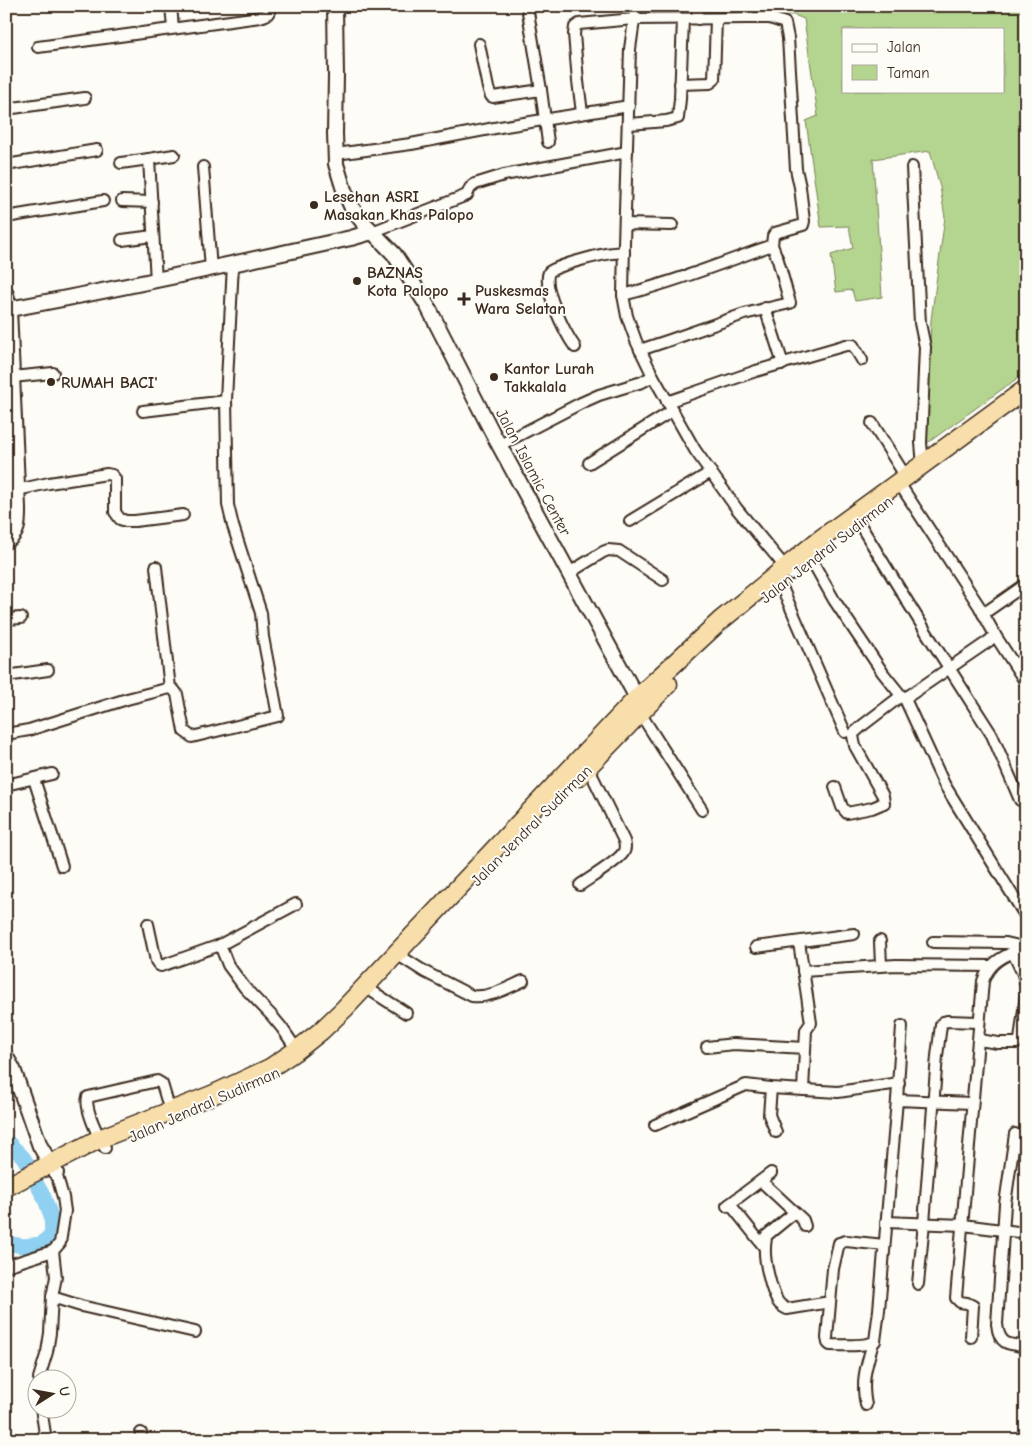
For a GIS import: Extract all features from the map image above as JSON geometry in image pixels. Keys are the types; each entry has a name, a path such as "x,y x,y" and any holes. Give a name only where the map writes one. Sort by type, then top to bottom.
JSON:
{"highway":[{"name":"Jalan Jendral Sudirman","path":"785,575 811,559 859,523 923,465 1026,389"},
{"name":"Jalan Jendral Sudirman","path":"6,1198 27,1182 48,1171 170,1111 245,1081 270,1068 297,1050 321,1031 344,1008 640,706 785,575 818,541 1026,400"},
{"name":"Jalan Jendral Sudirman","path":"102,1144 262,1082 300,1059 318,1045 336,1030 449,909 532,826 588,767 640,706"},
{"name":"Jalan Jendral Sudirman","path":"6,1187 27,1182"}],"street":[{"path":"171,6 173,28"},
{"path":"38,47 267,15 270,6"},
{"name":"Jalan Islamic Center","path":"335,6 336,154 338,171 344,190 352,208 394,254 426,305 492,432 640,706"},
{"path":"527,6 546,119 548,142"},
{"path":"636,6 630,48 624,253 623,295 627,316 652,376 695,450 785,575 845,732"},
{"path":"697,6 698,19"},
{"path":"748,6 748,18"},
{"path":"582,113 574,34 575,27 579,24 634,19 748,18 770,18 785,23 788,38 796,169 804,222 802,226 776,232 773,236 772,245 791,302 730,318 640,350"},
{"path":"629,124 677,118 679,113 683,19"},
{"path":"680,84 713,82 716,19"},
{"path":"480,44 490,96 540,90"},
{"path":"6,109 85,98"},
{"path":"336,154 411,144 629,106"},
{"path":"6,165 97,150"},
{"path":"9,309 156,281 352,238 372,232 467,194 473,186 497,177 627,152"},
{"path":"121,163 174,155"},
{"path":"150,159 156,281"},
{"path":"203,167 211,269"},
{"path":"912,167 920,324 925,347 921,443 923,465"},
{"path":"6,217 103,201"},
{"path":"122,201 152,202"},
{"path":"625,224 672,225"},
{"path":"122,240 153,236"},
{"path":"623,295 648,289 772,245"},
{"path":"575,347 562,324 552,298 547,276 549,272 585,260 614,253 624,253"},
{"path":"6,734 29,730 127,699 170,688 177,694 184,732 192,737 278,716 261,613 229,511 226,402 233,264"},
{"path":"6,294 9,309 12,489 17,528 12,538 6,541"},
{"path":"765,308 784,364"},
{"path":"589,463 669,407 756,371 850,344 853,345 862,360"},
{"path":"10,374 53,373"},
{"path":"500,445 581,403 599,395 642,382 652,376"},
{"path":"143,412 226,402"},
{"path":"872,423 903,483 1026,683"},
{"path":"630,522 711,472"},
{"path":"12,489 107,474 115,479 115,512 120,519 135,521 183,515"},
{"path":"859,523 992,735 1020,800"},
{"path":"569,574 603,552 614,550 624,554 663,580"},
{"path":"811,559 834,600 883,673 903,697 944,784 1026,917"},
{"path":"156,567 170,688"},
{"path":"983,614 1026,584"},
{"path":"6,619 21,618"},
{"path":"835,787 842,807 847,813 872,808 884,803 883,796 854,746 854,733 903,697 949,668 995,635"},
{"path":"1015,665 1026,658"},
{"path":"6,676 48,670"},
{"path":"640,706 702,810"},
{"path":"580,885 623,853 625,847 624,841 588,767"},
{"path":"6,785 52,774"},
{"path":"34,779 62,866"},
{"path":"148,924 156,961 161,966 220,945 296,904"},
{"path":"756,947 854,934"},
{"path":"880,941 881,966"},
{"path":"799,942 811,1023 806,1030 803,1090"},
{"path":"933,942 1006,943 1024,946"},
{"path":"220,945 228,965 245,988 272,1016 297,1050"},
{"path":"971,1337 973,1306 967,1302 960,1302 956,1296 983,981 987,971 994,963 1024,946"},
{"path":"1013,953 1023,974 1026,986"},
{"path":"403,958 425,972 472,996 486,995 523,981"},
{"path":"802,971 896,965 991,966"},
{"path":"373,992 406,1013"},
{"path":"978,1040 1017,1043 1020,1040 1026,994"},
{"path":"918,1284 941,1025 947,1021 979,1022"},
{"path":"866,1405 864,1369 877,1334 899,1083 902,1026"},
{"path":"706,1047 734,1044 805,1048"},
{"path":"6,1057 13,1069 48,1171 63,1198 65,1211 60,1243 53,1251 6,1266"},
{"path":"102,1144 87,1103 88,1097 157,1081 162,1084 170,1111"},
{"path":"655,1125 746,1085 838,1092 899,1083"},
{"path":"771,1088 769,1115 776,1132"},
{"path":"897,1100 972,1103"},
{"path":"1015,1134 1005,1204 996,1324 1000,1338 1008,1344 1026,1346"},
{"path":"764,1248 749,1226 728,1205 771,1173"},
{"path":"761,1181 803,1220 805,1226"},
{"path":"794,1213 766,1236 764,1248 774,1294 783,1307 791,1309 830,1302"},
{"path":"886,1222 963,1225 1026,1233"},
{"path":"873,1343 830,1345 828,1343 833,1269 838,1243 846,1241 884,1245"},
{"path":"42,1368 50,1333 52,1298 56,1277 53,1251"},
{"path":"52,1298 195,1332"},
{"path":"43,1418 46,1440"}],"green space":[{"path":"769,6 1026,6 1026,372 926,444 931,320 945,217 940,187 930,151 873,159 882,297 855,301 852,290 836,292 831,255 853,248 849,226 821,227 806,121 818,116 804,19 794,15 770,14"}],"waterway":[{"path":"6,1142 23,1157 33,1173 51,1216 52,1233 42,1244 23,1246 6,1243"}],"place":[{"name":"Lesehan ASRI Masakan Khas Palopo","path":"314,205"},
{"name":"BAZNAS Kota Palopo","path":"357,281"},
{"name":"Puskesmas Wara Selatan","path":"464,299"},
{"name":"Kantor Lurah Takkalala","path":"494,377"},
{"name":"RUMAH BACI'","path":"51,382"}]}
